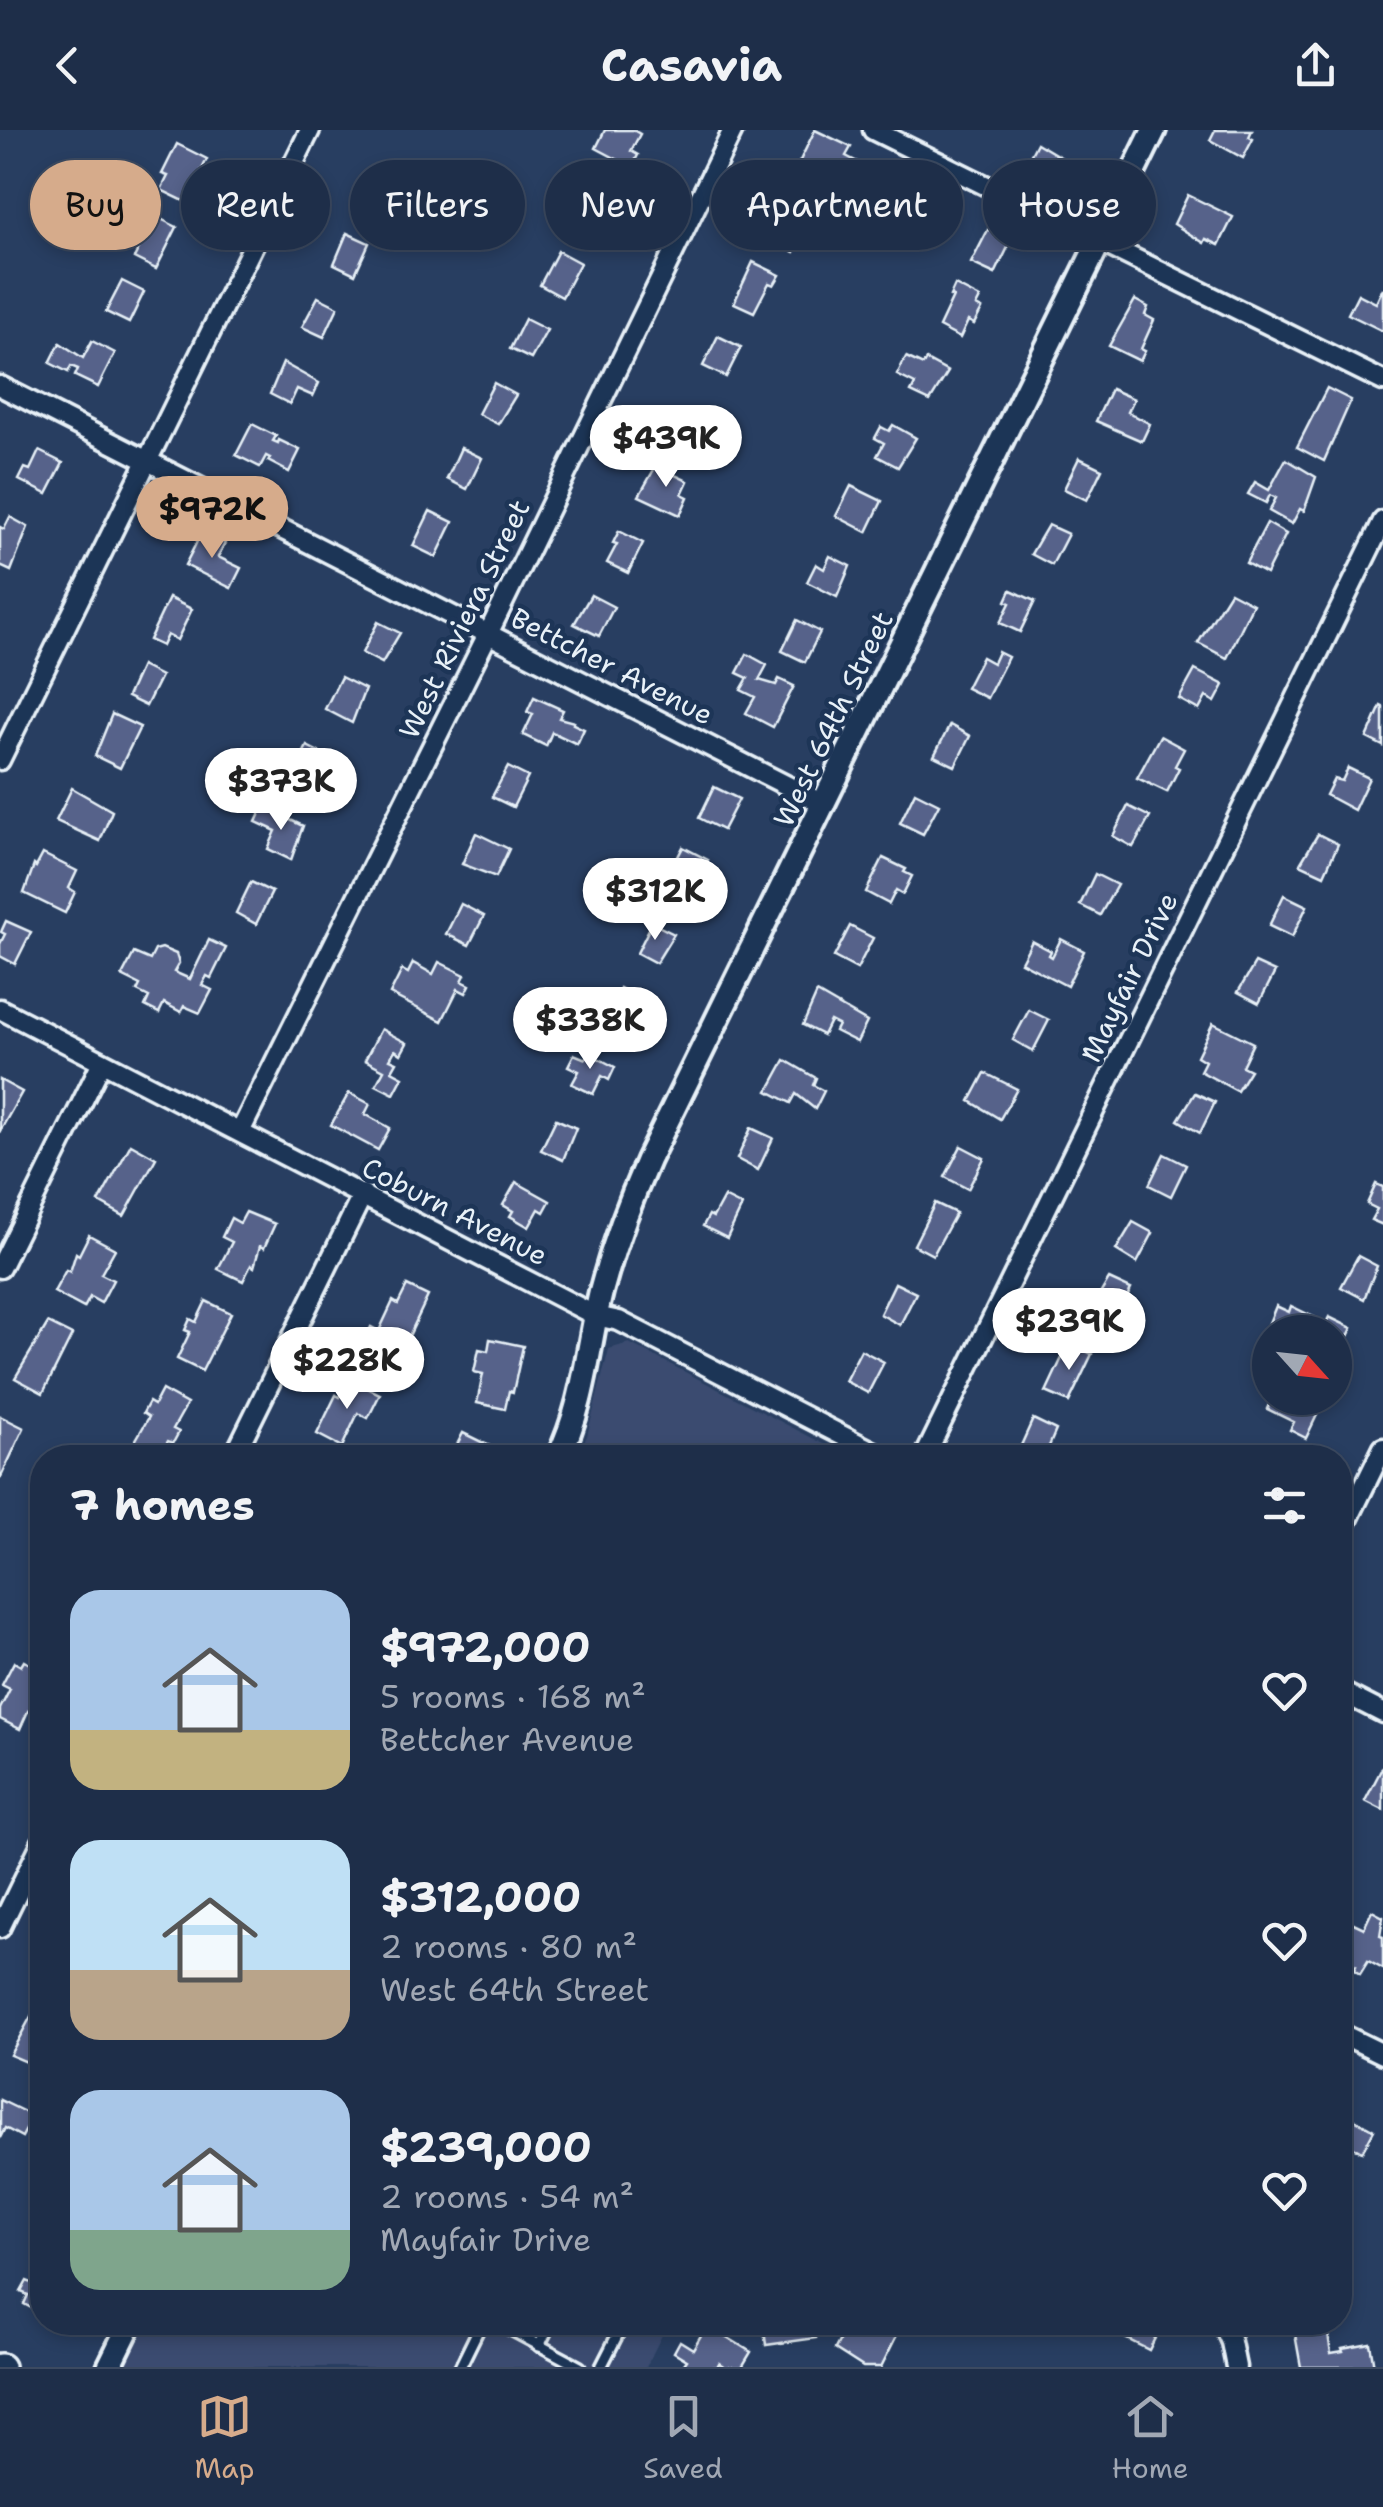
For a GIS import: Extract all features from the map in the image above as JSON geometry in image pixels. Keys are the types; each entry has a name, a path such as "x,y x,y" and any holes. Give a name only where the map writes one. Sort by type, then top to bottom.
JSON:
{"street":[{"path":"0,760 310,130"},
{"name":"West Riviera Street","path":"241,1130 733,130"},
{"path":"873,130 983,184"},
{"name":"West 64th Street","path":"1139,160 1154,130"},
{"name":"West 64th Street","path":"563,1445 577,1410 596,1316 623,1221 648,1160 1096,250"},
{"path":"1118,250 1383,380"},
{"name":"Bettcher Avenue","path":"0,386 824,804"},
{"name":"Mayfair Drive","path":"930,1445 1383,521"},
{"name":"Coburn Avenue","path":"0,1009 596,1316 618,1321 861,1445"},
{"path":"0,1268 102,1062"},
{"path":"238,1445 363,1194"},
{"path":"1352,1511 1383,1448"},
{"path":"1352,1697 1383,1712"},
{"path":"0,1928 30,1867"},
{"path":"1352,2039 1383,2054"},
{"path":"109,2367 125,2335"},
{"path":"1226,2335 1236,2367"}],"lane":[{"path":"460,2367 476,2335"},
{"path":"519,2335 580,2367"},
{"path":"539,2346 544,2335"},
{"path":"602,2367 618,2335"}],"shaded area":[{"path":"629,1343 826,1445 582,1445 609,1349"},
{"path":"140,2335 662,2335 646,2367 124,2367"}],"building":[{"path":"605,130 633,130 640,134 631,151 638,155 636,160 619,160 596,148"},
{"path":"815,130 851,147 846,156 854,160 800,160"},
{"path":"1215,130 1252,130 1249,137 1253,139 1243,158 1210,140"},
{"path":"1037,143 1065,160 1028,160"},
{"path":"177,144 207,159 181,160 181,200 161,190 168,176 162,174"},
{"path":"1188,195 1233,217 1219,245 1206,239 1204,243 1174,224"},
{"path":"161,219 177,227 156,269 134,258 138,250 161,250"},
{"path":"347,233 350,250 366,250 355,274 334,264"},
{"path":"983,240 983,250 1007,250 995,274 971,263"},
{"path":"558,251 580,263 562,297 540,285"},
{"path":"753,262 780,275 774,285 769,283 754,312 734,303"},
{"path":"122,281 144,292 129,323 106,312"},
{"path":"955,285 980,298 976,306 982,309 974,324 968,321 960,338 939,327"},
{"path":"1383,288 1383,331 1348,314 1358,294 1376,303"},
{"path":"318,297 338,307 324,337 302,327"},
{"path":"1135,300 1148,307 1145,315 1154,320 1140,361 1109,346"},
{"path":"525,319 547,330 531,359 510,349"},
{"path":"718,336 741,347 726,377 703,366"},
{"path":"92,341 115,353 98,387 75,376 78,369 71,366 68,372 50,363 60,343 83,358"},
{"path":"906,357 923,365 926,360 948,372 930,401 911,392 915,384 897,375"},
{"path":"283,363 319,383 313,396 297,389 290,404 270,394"},
{"path":"494,383 516,395 498,424 478,414"},
{"path":"1327,388 1351,400 1324,461 1297,447"},
{"path":"1111,389 1134,399 1128,412 1150,424 1142,441 1096,421"},
{"path":"252,424 276,436 273,441 300,450 289,472 266,456 260,467 236,455"},
{"path":"893,425 916,438 898,467 877,456 884,443 875,438 881,427 889,431"},
{"path":"461,448 482,458 467,489 447,479"},
{"path":"39,451 63,463 47,494 19,480 25,468 30,470"},
{"path":"1079,458 1102,469 1087,500 1064,489"},
{"path":"1286,459 1316,477 1304,511 1300,509 1292,524 1269,511 1276,498 1270,495 1266,503 1248,494 1255,482 1269,490"},
{"path":"656,466 688,481 682,494 688,497 680,515 639,496"},
{"path":"851,486 882,501 867,532 836,516"},
{"path":"430,511 453,522 436,557 413,546"},
{"path":"10,517 28,527 11,571 0,566 0,527 4,529"},
{"path":"1267,523 1286,534 1266,574 1246,563"},
{"path":"1048,525 1068,534 1052,565 1031,554"},
{"path":"619,531 643,543 628,573 607,563"},
{"path":"202,532 225,543 218,557 241,568 231,588 185,565"},
{"path":"830,556 850,566 837,597 807,582 816,564 824,569"},
{"path":"1011,590 1035,601 1020,632 1000,623 1010,603 1006,601"},
{"path":"1230,592 1253,604 1227,658 1198,643"},
{"path":"591,595 614,607 599,636 574,624"},
{"path":"169,598 192,609 177,640 167,635 162,646 149,640"},
{"path":"797,620 820,632 805,662 782,651"},
{"path":"378,622 400,633 382,663 362,653"},
{"path":"998,652 1008,657 987,698 966,688 982,657 993,663"},
{"path":"747,654 767,665 759,680 776,685 779,679 794,686 773,727 746,713 755,697 741,690 748,678 737,673"},
{"path":"141,666 161,676 146,706 127,697"},
{"path":"1195,670 1224,685 1215,702 1206,697 1199,710 1179,699"},
{"path":"341,677 365,689 352,723 325,709"},
{"path":"534,697 563,710 559,718 584,729 577,744 552,732 546,746 523,735 533,714 527,712"},
{"path":"1383,707 1383,746 1367,738"},
{"path":"112,714 140,727 120,768 95,756"},
{"path":"950,725 970,736 955,766 934,756"},
{"path":"1160,736 1184,749 1167,792 1137,778"},
{"path":"307,746 337,761 321,795 298,784 305,770 297,766"},
{"path":"508,767 528,777 513,807 492,797"},
{"path":"1348,768 1369,778 1354,810 1326,795 1334,779 1342,781"},
{"path":"714,787 739,799 723,830 699,818"},
{"path":"72,788 112,811 100,841 56,821"},
{"path":"915,792 939,804 923,834 900,823"},
{"path":"1128,806 1150,817 1133,847 1113,836"},
{"path":"263,807 303,826 291,860 268,849 276,831 256,822"},
{"path":"476,833 509,849 496,877 462,864"},
{"path":"1318,834 1338,844 1324,875 1300,864"},
{"path":"683,847 708,860 700,876 707,880 699,896 693,893 687,903 661,890"},
{"path":"43,854 77,871 69,888 75,892 65,913 24,893 34,865"},
{"path":"883,858 912,876 903,894 896,890 889,904 866,892"},
{"path":"1095,874 1117,885 1100,915 1080,905"},
{"path":"251,882 272,892 256,924 236,913"},
{"path":"1284,895 1307,906 1292,937 1269,926"},
{"path":"461,904 484,916 469,945 446,934"},
{"path":"6,921 31,932 15,964 0,956 5,934 1,932"},
{"path":"652,923 674,934 656,963 637,953"},
{"path":"850,926 873,938 857,969 834,957"},
{"path":"1061,939 1084,951 1067,986 1021,962 1032,941 1051,951 1052,957"},
{"path":"209,940 226,948 211,978 207,976 202,985 212,990 200,1013 184,1006 181,1012 164,1003 159,1013 145,1006 149,997 137,991 140,985 122,976 134,953 150,960 155,950 162,948 176,954 179,963 174,972 190,979"},
{"path":"439,962 465,975 462,981 470,985 466,993 458,989 442,1021 390,994 402,970 408,973 413,963 433,974"},
{"path":"1255,963 1275,972 1259,1003 1238,992"},
{"path":"620,988 640,998 625,1030 604,1019"},
{"path":"817,993 867,1022 857,1042 835,1031 838,1025 830,1021 823,1035 803,1025"},
{"path":"1029,1010 1049,1020 1033,1051 1013,1040"},
{"path":"1213,1023 1253,1043 1242,1066 1250,1070 1237,1091 1200,1071 1205,1061 1197,1056"},
{"path":"381,1029 407,1043 401,1054 395,1050 390,1059 397,1062 392,1071 403,1077 394,1094 376,1085 384,1070 365,1060"},
{"path":"588,1053 615,1067 609,1080 602,1076 593,1094 572,1084 579,1071 568,1066 574,1054 586,1059"},
{"path":"785,1060 816,1078 813,1085 824,1091 815,1109 796,1094 791,1103 768,1091"},
{"path":"985,1073 1017,1089 1000,1119 970,1101"},
{"path":"0,1080 22,1092 0,1131"},
{"path":"349,1093 370,1104 365,1114 390,1128 378,1150 331,1125"},
{"path":"1195,1093 1215,1102 1200,1133 1178,1120"},
{"path":"556,1119 576,1128 563,1160 541,1150"},
{"path":"751,1128 773,1138 758,1170 737,1159"},
{"path":"131,1144 156,1158 124,1216 99,1202"},
{"path":"961,1146 984,1158 968,1189 945,1177"},
{"path":"1164,1154 1186,1165 1171,1196 1149,1185"},
{"path":"516,1182 550,1201 544,1212 539,1209 529,1227 510,1216 513,1211 503,1205"},
{"path":"1376,1184 1383,1187 1383,1225 1371,1220 1377,1209 1367,1204"},
{"path":"724,1197 742,1206 727,1238 703,1226"},
{"path":"935,1203 956,1213 933,1255 914,1245"},
{"path":"246,1212 275,1224 243,1281 218,1269 232,1242 222,1237 231,1218 240,1223"},
{"path":"1133,1222 1153,1233 1137,1263 1116,1250"},
{"path":"89,1235 115,1249 101,1274 113,1280 101,1303 90,1297 84,1308 54,1292 66,1270 70,1272 76,1253 79,1255"},
{"path":"1358,1256 1377,1266 1364,1299 1341,1287"},
{"path":"1109,1279 1131,1289 1107,1339 1086,1330 1095,1311 1091,1309"},
{"path":"895,1283 916,1293 900,1325 880,1314"},
{"path":"407,1286 428,1296 398,1359 363,1343 371,1327 379,1331 393,1301 398,1304"},
{"path":"206,1301 231,1313 202,1371 177,1359 190,1332 185,1330 190,1319 196,1322"},
{"path":"1276,1306 1289,1312 1291,1306 1310,1315 1272,1315"},
{"path":"48,1323 72,1335 43,1393 15,1378"},
{"path":"490,1339 523,1346 513,1392 509,1391 505,1409 477,1403 483,1374 474,1372 479,1349 488,1351"},
{"path":"1069,1343 1092,1354 1069,1402 1046,1392"},
{"path":"861,1350 884,1362 868,1393 845,1381"},
{"path":"349,1379 380,1394 368,1418 358,1413 343,1445 317,1434 336,1395 340,1397"},
{"path":"162,1390 187,1404 173,1429 179,1432 173,1443 138,1445 134,1443 149,1417 143,1413 149,1402 154,1405"},
{"path":"1279,1415 1317,1415 1306,1438 1290,1430 1294,1422"},
{"path":"0,1416 24,1428 0,1479"},
{"path":"1033,1419 1056,1430 1050,1445 1021,1445"},
{"path":"463,1433 488,1445 457,1445"},
{"path":"24,1661 30,1664 30,1712 20,1729 0,1719 0,1709 10,1689 2,1685 14,1662 21,1666"},
{"path":"1383,1766 1383,1810 1365,1801"},
{"path":"1372,1911 1383,1917 1383,1969 1368,1961 1360,1974 1352,1964 1352,1922 1364,1928"},
{"path":"30,2018 30,2063 10,2055"},
{"path":"0,2100 30,2115 22,2137 5,2128 0,2138"},
{"path":"1352,2118 1374,2130 1362,2152 1352,2147"},
{"path":"27,2281 30,2307 24,2304 28,2295 21,2292"},
{"path":"701,2335 723,2335 751,2352 742,2367 719,2363 717,2367 682,2367 687,2360 674,2352 680,2341 693,2349"},
{"path":"765,2335 816,2335 816,2338 766,2345"},
{"path":"842,2335 897,2335 881,2367 863,2367 835,2349"},
{"path":"1119,2335 1156,2335 1149,2350"},
{"path":"1295,2335 1328,2335 1331,2353 1370,2343 1374,2367 1301,2367"}]}
